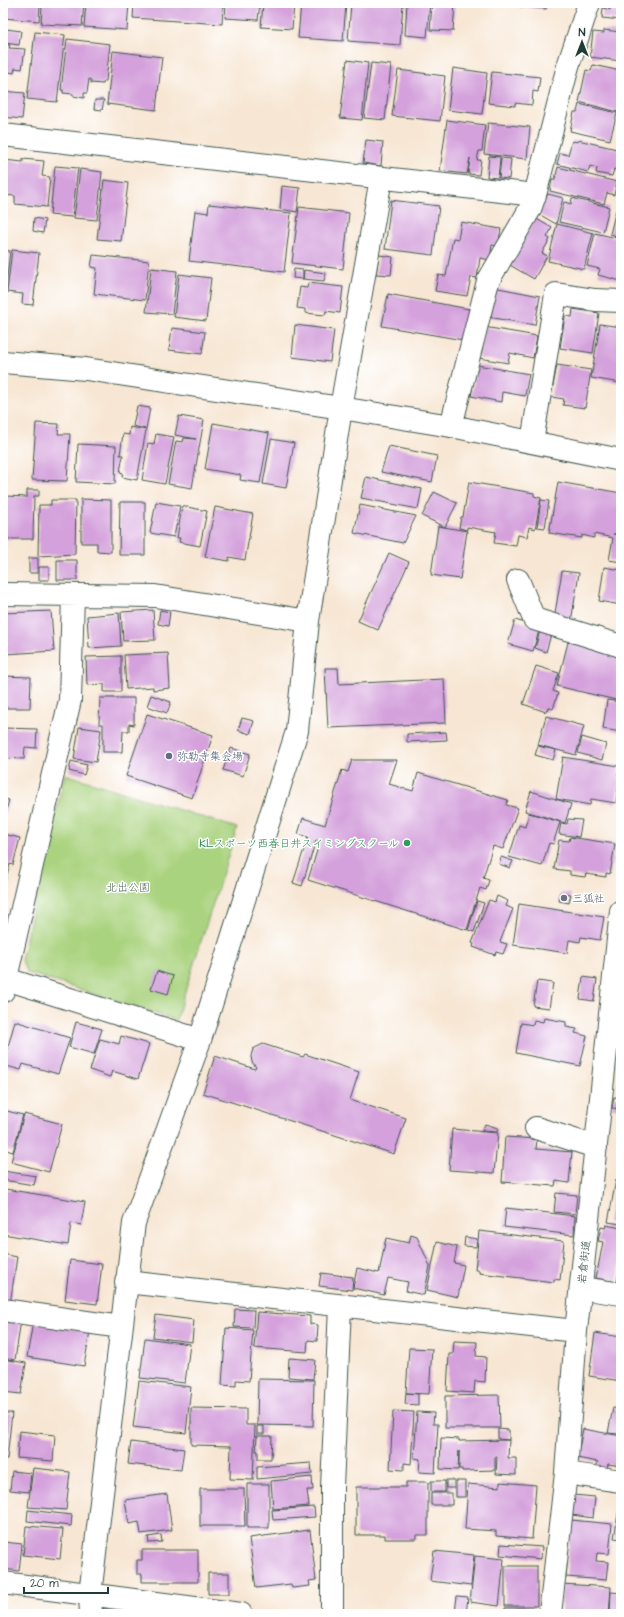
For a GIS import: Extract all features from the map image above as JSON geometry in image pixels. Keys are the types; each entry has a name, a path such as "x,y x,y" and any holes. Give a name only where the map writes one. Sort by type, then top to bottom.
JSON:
{"street":[{"path":"452,426 488,281 530,209 535,195 568,66 589,3"},
{"path":"3,135 535,195"},
{"path":"91,1604 121,1326 134,1223 200,1040 297,731 308,621 341,408 381,178"},
{"path":"532,442 556,294 595,300 621,301"},
{"path":"3,362 99,371 341,408 452,426 621,460"},
{"path":"518,580 534,619 621,646"},
{"path":"3,594 155,596 308,621"},
{"path":"73,595 70,700 4,983 200,1040"},
{"name":"岩倉街道","path":"550,1614 566,1473 576,1331 621,911"},
{"path":"536,1128 596,1146"},
{"path":"126,1282 576,1331"},
{"path":"581,1288 621,1294"},
{"path":"332,1614 332,1487 340,1306"},
{"path":"3,1310 121,1326"},
{"path":"566,1473 621,1481"},
{"path":"3,1583 91,1604 241,1614"}],"green space":[{"name":"北出公園","path":"65,774 237,828 176,1020 28,973 21,960"}],"building":[{"path":"3,3 40,3 39,21 3,18"},
{"path":"42,3 84,3 82,26 41,24"},
{"path":"86,3 129,3 127,30 84,27"},
{"path":"134,3 223,3 222,24 133,18"},
{"path":"226,3 260,3 258,20 225,18"},
{"path":"263,3 294,3 292,29 261,27"},
{"path":"301,3 346,3 343,41 298,38"},
{"path":"351,3 403,3 400,45 348,41"},
{"path":"407,3 430,3 427,37 405,35"},
{"path":"432,3 455,3 453,31 430,30"},
{"path":"480,3 546,3 546,9"},
{"path":"611,3 621,3 621,20 602,18 603,8 610,10"},
{"path":"6,29 21,31 19,45 4,43"},
{"path":"604,30 621,32 621,61 590,57 593,32 604,33"},
{"path":"35,32 65,35 57,102 27,99"},
{"path":"67,39 110,44 106,81 104,81 103,84 91,83 91,80 89,79 87,93 84,93 84,98 73,96 73,94 63,93 63,90 61,90"},
{"path":"3,44 10,45 9,48 25,49 22,69 15,68 14,73 3,71"},
{"path":"113,51 162,57 156,110 107,104"},
{"path":"347,60 368,63 362,120 340,118"},
{"path":"371,63 391,65 385,120 364,118"},
{"path":"593,65 621,71 621,100 618,112 579,102 586,70 591,71"},
{"path":"453,68 487,73 482,114 448,110"},
{"path":"398,70 445,76 440,121 392,116"},
{"path":"492,72 540,77 538,92 533,91 532,105 515,103 515,106 488,103"},
{"path":"3,91 25,93 22,119 3,117"},
{"path":"95,100 104,100 102,110 94,109"},
{"path":"579,104 617,113 610,140 570,131 574,112 577,112"},
{"path":"447,120 485,125 482,151 479,151 477,160 481,160 479,175 468,174 470,158 467,174 440,171"},
{"path":"488,123 530,127 527,159 484,154"},
{"path":"366,140 383,142 381,166 363,163"},
{"path":"578,140 621,150 620,171 614,169 612,176 596,173 597,168 590,166 588,172 557,164 560,153 568,155 572,141 578,142"},
{"path":"489,156 500,157 498,178 487,177"},
{"path":"501,158 511,159 509,179 499,178"},
{"path":"23,159 44,161 42,176 50,177 47,207 15,204 15,196 3,195 4,160 23,162"},
{"path":"55,166 78,168 72,217 50,215"},
{"path":"558,167 617,182 614,195 607,193 604,204 550,191 552,179 555,179"},
{"path":"80,169 102,172 97,220 74,218"},
{"path":"104,180 128,183 121,241 97,239"},
{"path":"282,186 300,188 297,212 280,209"},
{"path":"548,194 563,198 556,224 537,213"},
{"path":"572,198 609,207 603,232 559,222 564,202 571,204"},
{"path":"391,200 439,206 433,255 385,249"},
{"path":"209,204 291,213 284,272 189,261 195,211 208,213"},
{"path":"299,207 349,213 343,269 292,263"},
{"path":"616,210 621,211 621,237 610,234"},
{"path":"34,218 45,220 43,233 33,231"},
{"path":"535,218 552,228 547,237 550,239 542,253 547,256 534,279 508,264"},
{"path":"461,222 501,229 498,246 492,245 490,260 480,258 477,278 471,277 467,296 435,291 438,275 446,276 453,238 458,239"},
{"path":"557,224 593,233 584,269 548,261"},
{"path":"595,233 621,239 621,281 598,275 600,269 587,266"},
{"path":"3,250 10,251 4,302 3,302"},
{"path":"12,250 39,253 33,305 22,304 23,294 7,292"},
{"path":"93,255 149,261 145,300 94,294 97,268 91,267"},
{"path":"379,255 393,257 391,275 376,274"},
{"path":"151,268 177,271 172,314 146,312"},
{"path":"294,269 303,270 303,279 293,278"},
{"path":"304,270 326,273 324,281 303,279"},
{"path":"179,274 211,278 206,321 174,317"},
{"path":"308,283 343,287 340,313 326,311 325,315 305,313 305,309 297,308 300,287 307,288"},
{"path":"493,287 540,296 535,325 488,317"},
{"path":"388,294 469,309 463,340 382,326"},
{"path":"573,309 599,313 593,353 560,348 565,316 572,317"},
{"path":"600,324 621,327 621,383 591,378"},
{"path":"295,325 334,330 330,362 292,357"},
{"path":"484,327 537,336 533,358 510,353 508,363 479,358"},
{"path":"172,328 205,332 202,354 169,350"},
{"path":"477,365 529,374 525,396 502,392 501,402 471,396"},
{"path":"557,365 591,370 585,408 563,405 564,399 551,397"},
{"path":"137,406 150,408 146,429 133,426"},
{"path":"179,416 204,420 192,488 168,484 176,441 183,442 184,438 196,439 175,435"},
{"path":"36,423 59,424 58,434 70,434 67,481 32,480"},
{"path":"213,423 269,433 260,483 240,480 241,475 205,469"},
{"path":"130,427 146,430 137,480 122,477 123,473 120,472 123,455 120,455 123,434 129,435"},
{"path":"156,434 174,437 165,484 142,480 148,443 154,444"},
{"path":"271,439 294,443 286,488 263,484"},
{"path":"78,444 116,446 115,484 76,482"},
{"path":"389,446 437,456 432,482 381,472"},
{"path":"366,477 422,489 418,509 361,498"},
{"path":"469,482 534,493 534,496 541,498 535,529 529,527 527,537 518,535 516,546 494,543 496,532 467,527 467,530 459,528 461,517 463,517"},
{"path":"558,482 621,493 620,534 613,534 621,535 621,562 609,560 613,538 594,534 594,538 582,535 582,538 549,533"},
{"path":"27,490 39,490 39,496 34,496 33,539 5,539 5,496 27,497"},
{"path":"434,492 457,503 445,527 422,516"},
{"path":"81,499 111,500 111,552 97,551 97,543 81,543"},
{"path":"51,500 76,500 75,554 38,556 39,505 51,505"},
{"path":"541,500 549,501 545,528 537,527"},
{"path":"120,502 145,502 145,555 119,555"},
{"path":"156,502 180,506 174,537 150,533"},
{"path":"360,505 416,516 403,543 354,533"},
{"path":"182,506 207,511 200,546 179,542 180,538 177,538"},
{"path":"215,507 253,514 245,560 229,557 229,561 205,557"},
{"path":"438,526 467,531 460,579 431,575"},
{"path":"389,553 409,562 378,630 358,621"},
{"path":"29,558 38,558 38,573 29,573"},
{"path":"57,560 77,560 77,580 57,580"},
{"path":"39,567 49,567 49,580 39,580"},
{"path":"604,567 621,570 621,605 599,601"},
{"path":"562,571 579,573 571,622 554,619"},
{"path":"153,610 155,640 123,641 121,612"},
{"path":"160,610 170,612 168,626 158,624"},
{"path":"51,611 54,651 5,654 3,613"},
{"path":"119,613 121,646 89,648 87,616"},
{"path":"515,620 540,627 533,651 508,644"},
{"path":"541,628 552,631 546,652 535,648"},
{"path":"571,639 577,640 576,644 621,655 620,701 557,686 568,642 570,643"},
{"path":"168,653 170,688 153,690 153,687 126,689 124,655"},
{"path":"121,656 121,692 104,692 104,684 87,685 86,657"},
{"path":"536,666 559,673 553,691 558,693 553,709 548,707 546,712 523,704"},
{"path":"325,668 338,668 339,684 444,679 446,723 328,728"},
{"path":"3,676 31,677 30,708 3,708"},
{"path":"151,695 171,702 167,713 147,706"},
{"path":"100,698 134,698 134,725 129,724 129,731 123,731 122,752 103,752 103,724 99,724"},
{"path":"607,700 621,702 621,732 603,729"},
{"name":"弥勒寺集会場","path":"147,714 213,735 192,798 126,776"},
{"path":"546,716 584,726 576,755 538,745"},
{"path":"242,718 254,721 250,734 238,730"},
{"path":"79,727 101,730 96,762 74,759"},
{"path":"3,728 37,729 36,748 25,747 24,759 3,758"},
{"path":"446,732 447,740 407,742 407,734"},
{"path":"582,737 606,744 602,760 578,753"},
{"path":"538,746 556,750 553,760 535,755"},
{"path":"231,748 250,754 243,776 223,770"},
{"path":"563,757 619,766 618,775 620,775 616,803 591,799 590,805 556,799"},
{"name":"KLスポーツ西春日井スイミングスクール","path":"352,760 397,760 389,784 413,791 418,773 508,800 506,805 518,808 503,849 493,846 483,878 489,880 486,890 480,888 467,930 308,880 320,841 316,840 302,886 293,883 308,837 298,834 303,818 325,825 342,770 348,772"},
{"path":"71,761 87,765 84,775 69,771"},
{"path":"531,791 571,804 565,823 525,811"},
{"path":"3,799 9,800 4,818 3,818"},
{"path":"529,813 560,822 553,844 549,843 542,866 509,857 519,825 525,827"},
{"path":"568,819 582,820 579,837 559,834 561,823 567,824"},
{"path":"3,834 20,838 13,865 10,864 5,882 3,882"},
{"path":"570,837 615,844 610,874 606,873 606,877 586,874 585,877 570,875 570,871 554,869 559,840 569,841"},
{"path":"501,857 513,861 510,868 499,864"},
{"path":"560,893 571,894 569,903 559,901"},
{"path":"497,896 508,901 506,906 513,909 500,942 507,944 503,954 496,952 495,955 473,947 474,944 472,943 489,900 495,902"},
{"path":"477,901 484,903 474,932 468,930"},
{"path":"519,904 604,917 600,940 581,937 580,942 569,940 567,953 513,945"},
{"path":"157,971 173,976 168,994 151,989"},
{"path":"583,977 597,979 594,1001 580,999"},
{"path":"537,981 553,983 549,1008 533,1006"},
{"path":"544,1018 566,1022 566,1027 577,1029 575,1033 587,1036 580,1066 516,1053 521,1023 533,1025 534,1020 543,1022"},
{"path":"15,1021 70,1038 58,1074 23,1064 21,1070 3,1065"},
{"path":"76,1022 102,1029 94,1054 69,1047"},
{"path":"121,1036 149,1044 138,1079 112,1071 110,1077 90,1070 100,1039 119,1044"},
{"path":"263,1044 303,1057 305,1054 359,1072 350,1100 406,1118 394,1154 203,1093 215,1056 255,1069 256,1067 252,1062 251,1056 253,1049"},
{"path":"614,1097 621,1098 621,1109 612,1108"},
{"path":"3,1110 23,1115 13,1152 3,1149"},
{"path":"24,1114 62,1124 49,1172 11,1162"},
{"path":"485,1124 498,1128 497,1132 482,1131"},
{"path":"452,1129 498,1133 494,1173 449,1170"},
{"path":"505,1137 537,1139 536,1149 572,1152 569,1183 556,1181 555,1186 502,1182"},
{"path":"3,1171 36,1176 34,1185 3,1180"},
{"path":"616,1180 621,1181 621,1224 608,1222"},
{"path":"5,1189 85,1202 81,1225 71,1223 68,1245 3,1234"},
{"path":"556,1193 577,1195 575,1214 554,1212"},
{"path":"506,1208 575,1216 574,1235 504,1227"},
{"path":"606,1225 621,1228 621,1261 617,1282 596,1278 603,1242 598,1241 601,1227 605,1228"},
{"path":"479,1231 564,1241 560,1280 554,1279 554,1282 479,1273 479,1270 475,1270"},
{"path":"411,1235 417,1237 430,1266 424,1295 406,1291 408,1282 388,1278 384,1295 353,1288 357,1268 379,1273 386,1238 409,1243"},
{"path":"465,1237 477,1239 476,1247 464,1246"},
{"path":"437,1242 457,1247 454,1263 464,1265 458,1297 427,1290"},
{"path":"3,1254 17,1257 10,1304 3,1303"},
{"path":"70,1260 102,1264 97,1304 65,1300"},
{"path":"321,1273 353,1277 352,1290 319,1286"},
{"path":"235,1309 254,1310 253,1328 234,1327"},
{"path":"257,1312 310,1316 310,1324 318,1325 317,1341 308,1340 307,1352 254,1348"},
{"path":"156,1315 194,1320 192,1342 153,1337"},
{"path":"3,1317 21,1320 15,1360 3,1358"},
{"path":"33,1322 90,1331 84,1366 27,1357"},
{"path":"226,1328 253,1330 249,1381 236,1380 236,1386 222,1385"},
{"path":"595,1333 621,1337 621,1381 589,1376"},
{"path":"145,1338 190,1344 185,1383 140,1378"},
{"path":"454,1341 477,1342 476,1356 486,1357 485,1382 475,1381 474,1393 447,1391 449,1354 453,1354"},
{"path":"409,1348 432,1349 429,1394 406,1393"},
{"path":"289,1358 315,1360 313,1379 288,1377"},
{"path":"3,1359 26,1363 21,1394 3,1392"},
{"path":"258,1379 314,1380 313,1426 257,1425"},
{"path":"139,1381 191,1387 186,1433 133,1427"},
{"path":"406,1393 418,1394 418,1405 405,1404"},
{"path":"499,1395 500,1428 445,1428 445,1396"},
{"path":"191,1408 246,1409 246,1425 255,1425 253,1480 230,1479 231,1446 191,1445"},
{"path":"613,1408 621,1409 619,1434 608,1433"},
{"path":"393,1411 414,1412 411,1464 404,1463 404,1470 390,1469"},
{"path":"417,1412 434,1413 433,1424 438,1424 435,1473 419,1472 420,1459 414,1458"},
{"path":"3,1413 12,1413 7,1459 3,1459"},
{"path":"257,1426 264,1426 264,1434 257,1434"},
{"path":"498,1429 509,1430 509,1440 498,1439"},
{"path":"583,1429 621,1436 621,1466 608,1464 607,1469 596,1467 598,1462 577,1458"},
{"path":"19,1431 55,1435 53,1461 17,1458"},
{"path":"257,1436 272,1436 271,1459 258,1459 258,1451 256,1451"},
{"path":"441,1438 459,1439 459,1441 509,1440 508,1458 516,1458 516,1475 496,1474 497,1457 495,1457 495,1470 462,1471 462,1469 459,1469 459,1451 458,1470 440,1469"},
{"path":"131,1442 184,1449 181,1470 128,1464"},
{"path":"311,1463 312,1474 257,1479 257,1467"},
{"path":"33,1468 70,1472 66,1510 28,1507"},
{"path":"12,1471 31,1473 29,1492 10,1490"},
{"path":"312,1477 313,1490 307,1490 309,1506 273,1509 271,1481"},
{"path":"446,1480 454,1480 454,1488 446,1488"},
{"path":"431,1481 445,1481 445,1492 431,1492"},
{"path":"456,1481 465,1481 465,1497 456,1497"},
{"path":"406,1482 428,1482 428,1535 416,1535 416,1539 385,1539 385,1535 356,1535 356,1487 406,1487"},
{"path":"500,1482 536,1485 532,1539 496,1536 496,1531 465,1529 468,1484 500,1487"},
{"path":"247,1484 269,1484 269,1528 247,1528"},
{"path":"200,1489 244,1489 245,1526 200,1526"},
{"path":"431,1493 452,1493 452,1505 431,1505"},
{"path":"167,1494 172,1530 141,1534 139,1522 129,1524 125,1500"},
{"path":"574,1495 595,1497 593,1518 572,1515"},
{"path":"621,1502 621,1539 614,1538"},
{"path":"314,1507 315,1517 273,1520 272,1510"},
{"path":"28,1510 72,1515 71,1526 27,1521"},
{"path":"571,1520 612,1524 609,1554 597,1553 596,1561 608,1562 606,1580 566,1577"},
{"path":"26,1526 63,1529 60,1559 23,1555"},
{"path":"310,1530 316,1580 309,1581 310,1586 292,1588 291,1584 256,1588 249,1538"},
{"path":"161,1535 162,1542 149,1543 148,1537"},
{"path":"4,1542 22,1544 19,1571 3,1569"},
{"path":"501,1544 542,1547 541,1559 500,1555"},
{"path":"142,1550 198,1550 198,1582 142,1582 142,1574 137,1574 137,1560 142,1560"},
{"path":"434,1551 474,1555 471,1586 430,1581"},
{"path":"475,1556 504,1559 499,1606 470,1602"},
{"path":"505,1566 537,1566 537,1606 505,1606"},
{"path":"208,1573 229,1573 229,1594 208,1594"},
{"path":"562,1584 611,1587 609,1614 561,1614"},
{"path":"611,1592 621,1593 621,1614 610,1614"},
{"path":"457,1596 468,1597 466,1614 455,1613"},
{"path":"505,1608 526,1608 526,1614 505,1614"}],"place":[{"name":"弥勒寺集会場","path":"169,756"},
{"name":"KLスポーツ西春日井スイミングスクール","path":"407,843"},
{"name":"三狐社","path":"564,898"}]}
